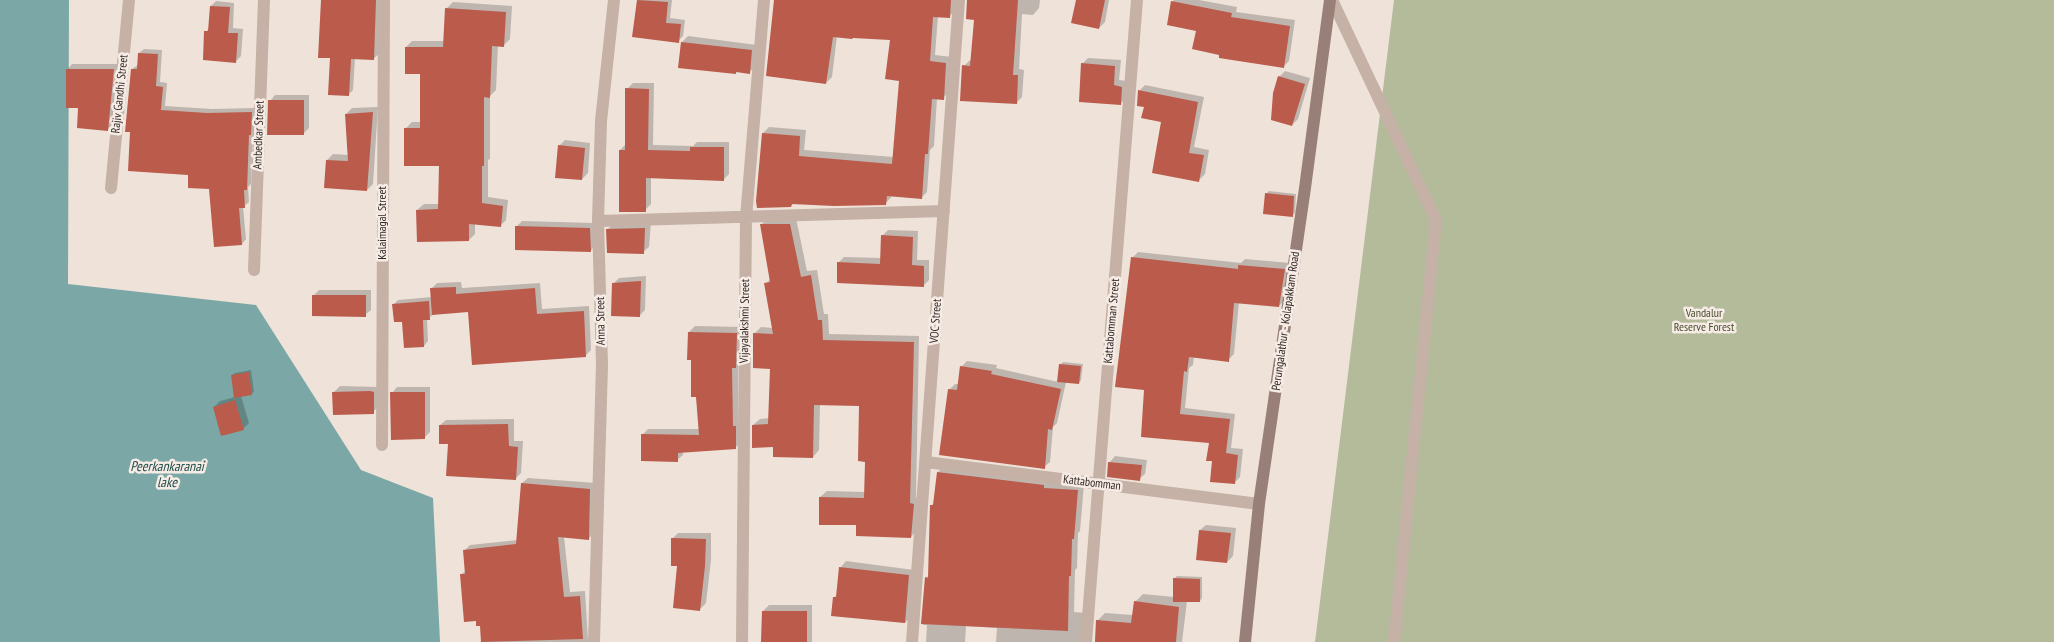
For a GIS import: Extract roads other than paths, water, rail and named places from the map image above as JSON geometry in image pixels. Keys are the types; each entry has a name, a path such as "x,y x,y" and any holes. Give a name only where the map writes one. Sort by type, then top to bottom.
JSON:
{"main road":[{"name":"Perungalathur - Kolapakkam Road","path":"1246,642 1259,504 1331,0"}],"street":[{"name":"Rajiv Gandhi Street","path":"111,188 129,0"},
{"name":"Ambedkar Street","path":"254,270 264,0"},
{"name":"Kalaimagal Street","path":"382,446 384,0"},
{"name":"Anna Street","path":"594,642 602,365 598,221 601,121 614,0"},
{"name":"Vijayalakshmi Street","path":"742,642 746,218 764,0"},
{"name":"VOC Street","path":"912,642 960,0"},
{"name":"Kattabomman Street","path":"1086,642 1138,0"},
{"path":"1331,0 1436,220 1394,642"},
{"path":"598,221 944,211"},
{"name":"Kattabomman","path":"926,462 1259,504"}],"water":[{"name":"Peerkankaranai lake","path":"0,0 69,0 68,284 256,305 361,470 433,498 440,642 0,642"}],"park label":[{"name":"Vandalur Reserve Forest","path":"1704,321"}]}
